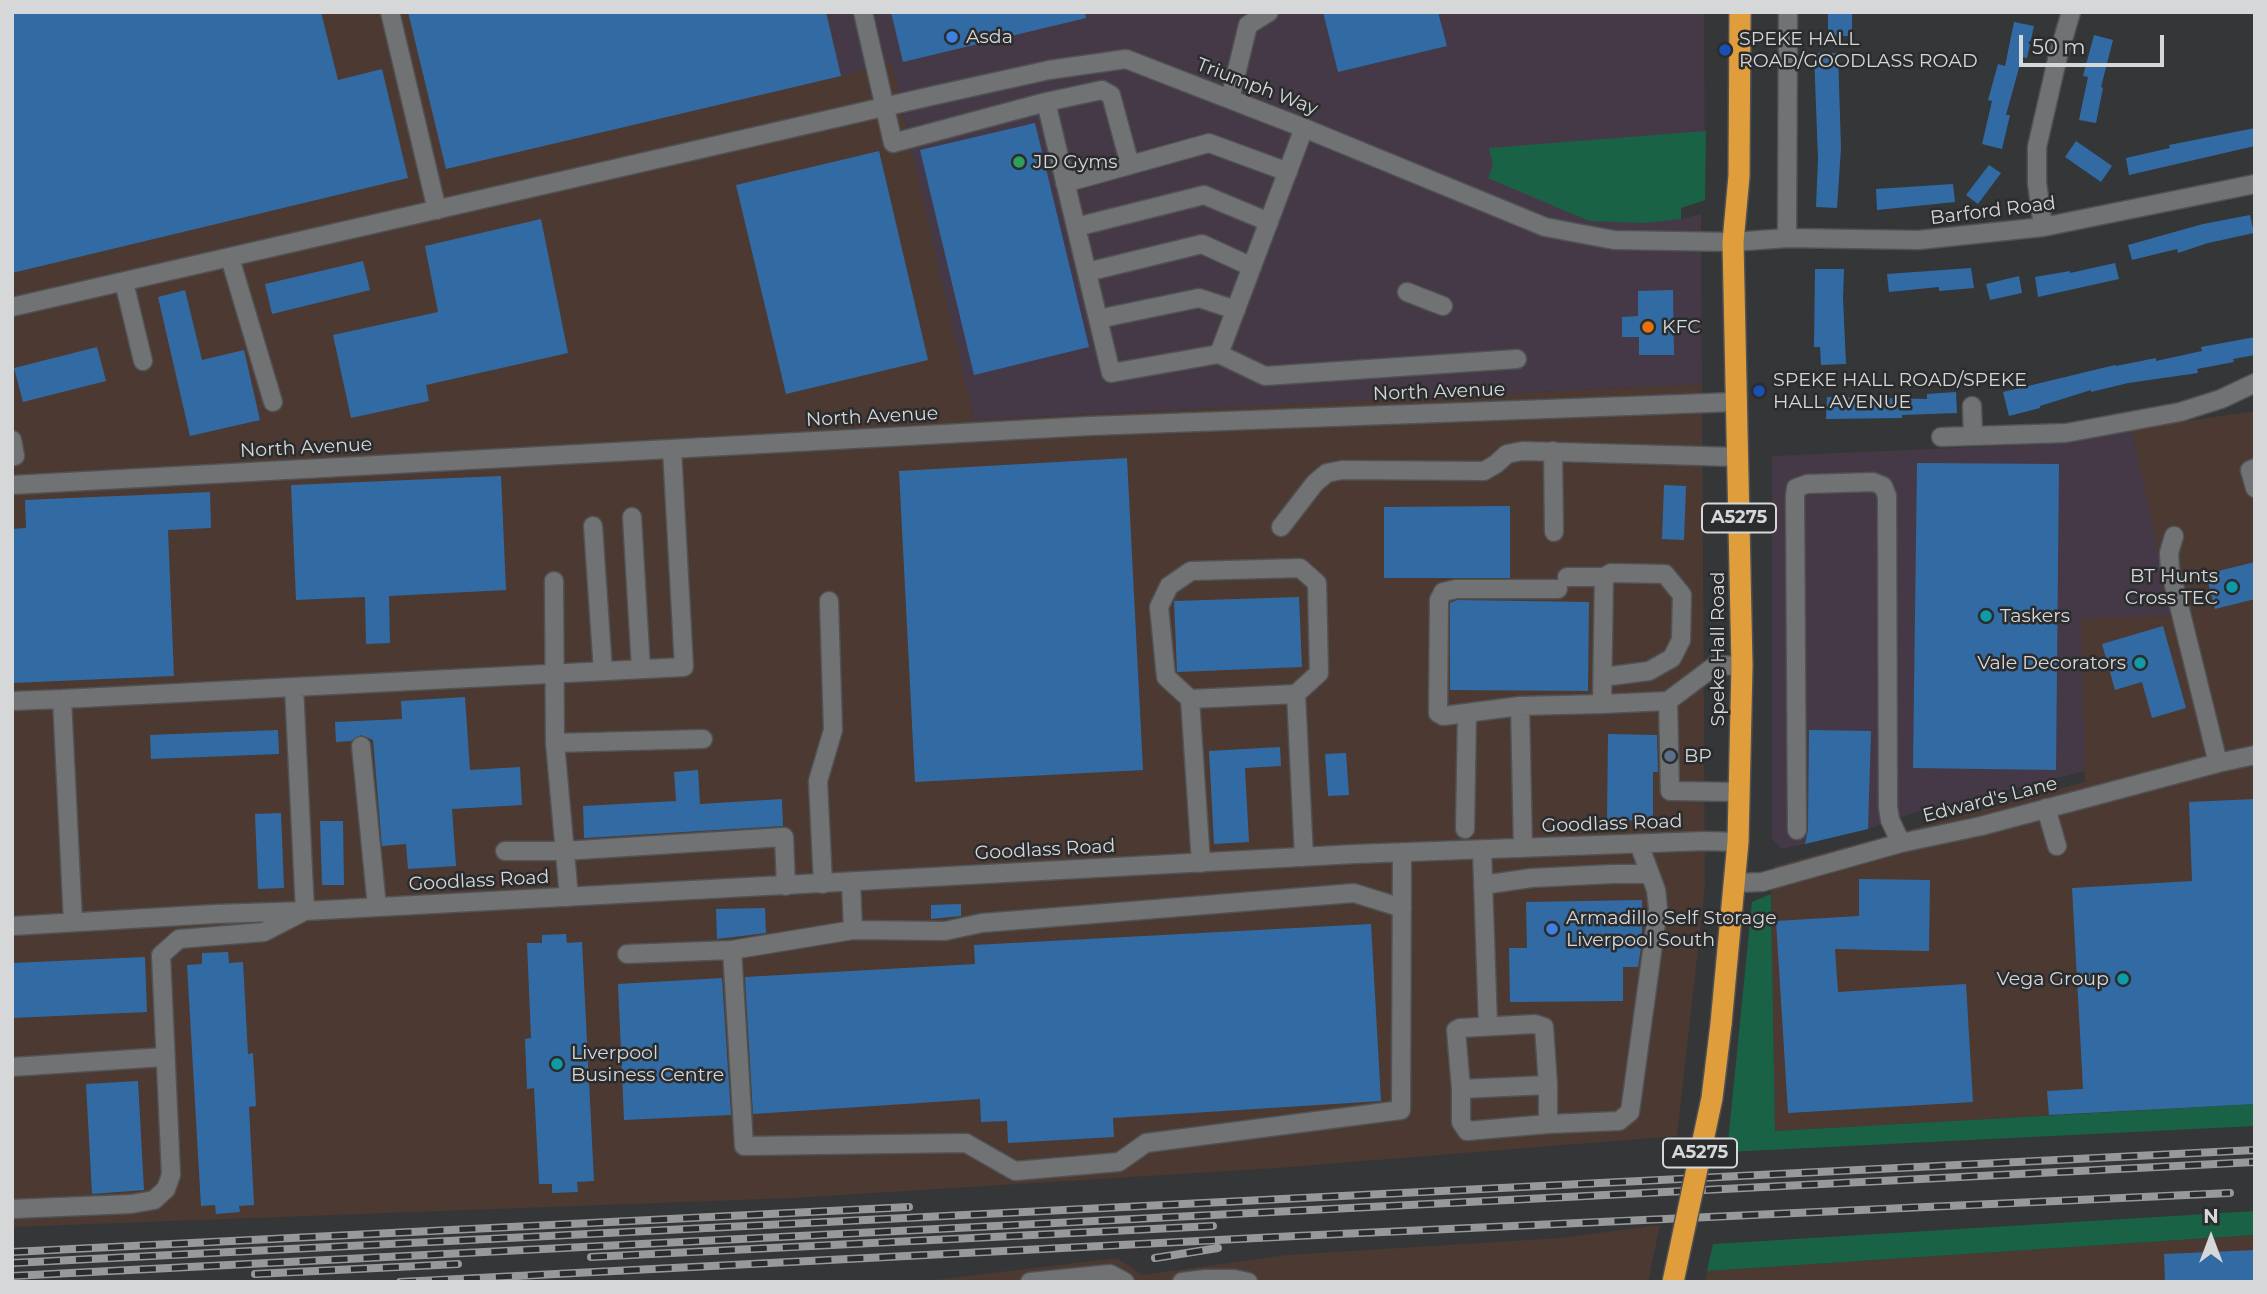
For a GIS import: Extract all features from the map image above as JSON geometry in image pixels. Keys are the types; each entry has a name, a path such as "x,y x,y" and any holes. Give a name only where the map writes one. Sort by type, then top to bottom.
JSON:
{"highway":[{"name":"Speke Hall Road","path":"1673,1282 1712,1098 1738,842 1742,666 1732,242 1739,176 1740,12"}],"street":[{"path":"390,12 437,210"},
{"path":"863,12 893,143 1046,102 1102,90 1111,95 1130,165"},
{"path":"1230,99 1248,25 1269,12"},
{"path":"1787,237 1788,12"},
{"path":"2043,227 2037,183 2037,147 2071,12"},
{"name":"Triumph Way","path":"12,307 886,106 1049,70 1126,59 1304,128 1545,228 1614,240 1732,242"},
{"path":"1046,102 1111,373 1219,354 1265,376 1517,359"},
{"path":"1219,354 1304,128"},
{"path":"1065,183 1209,143 1288,172"},
{"name":"Barford Road","path":"1732,242 1787,237 1919,240 2043,227 2255,184"},
{"path":"1076,228 1204,195 1269,222"},
{"path":"1087,272 1202,244 1252,267"},
{"path":"230,258 273,402"},
{"path":"124,282 143,361"},
{"path":"1407,292 1443,306"},
{"path":"1098,319 1199,298 1236,310"},
{"path":"1941,437 2066,433 2167,415 2221,399 2255,383"},
{"name":"North Avenue","path":"12,485 1090,426 1735,402"},
{"path":"1972,406 1973,436"},
{"path":"12,440 15,456 12,456"},
{"path":"12,701 684,667 673,449"},
{"path":"1281,527 1315,483 1327,473 1342,470 1484,471 1507,454 1522,451 1737,457"},
{"path":"1553,451 1554,532"},
{"path":"2255,468 2250,470 2255,488"},
{"path":"1797,830 1794,497 1797,488 1807,484 1873,482 1883,486 1887,496 1888,807 1890,820 1901,843"},
{"path":"632,517 641,669"},
{"path":"593,526 603,671"},
{"path":"2174,536 2169,553 2170,569 2218,763"},
{"path":"1190,699 1297,694 1319,673 1317,583 1300,568 1191,571 1169,586 1159,607 1166,677 1190,699 1201,863"},
{"path":"1603,677 1649,671 1672,658 1681,640 1682,595 1665,573 1611,573 1604,577 1562,583 1455,589 1443,592 1439,600 1438,713 1443,716 1520,706 1668,701 1716,666 1742,666"},
{"path":"1602,704 1604,577"},
{"path":"554,581 555,743 569,897"},
{"path":"823,884 818,781 833,730 829,601"},
{"path":"12,1209 131,1204 154,1200 166,1189 171,1175 161,955 179,939 264,932 305,911 294,687"},
{"path":"1297,694 1304,857"},
{"path":"62,699 73,922"},
{"path":"1668,701 1670,790 1739,792"},
{"path":"1520,706 1523,848"},
{"path":"1465,829 1467,713"},
{"path":"555,743 703,738"},
{"path":"361,746 377,906"},
{"name":"Edward's Lane","path":"1735,883 1762,882 1901,843 1980,826 2255,755"},
{"path":"2046,808 2057,846"},
{"path":"505,851 563,851 785,837 786,886"},
{"name":"Goodlass Road","path":"12,926 1402,852 1738,842"},
{"path":"1548,1124 1544,1027 1535,1024 1456,1030 1461,1122 1466,1131 1619,1121 1630,1112 1658,908 1656,890 1639,844"},
{"path":"1482,850 1488,1026"},
{"path":"732,950 744,1146 966,1143 1015,1171 1119,1162 1146,1143 1401,1110 1402,852"},
{"path":"1483,886 1531,878 1650,874"},
{"path":"851,882 853,930"},
{"path":"627,954 732,950 853,930 945,931 982,923 1354,893 1402,908"},
{"path":"12,1067 164,1057"},
{"path":"1461,1089 1548,1085"},
{"path":"1030,1282 1110,1274 1125,1282"},
{"path":"1182,1282 1206,1279 1248,1282"}],"shaded area":[{"path":"12,12 827,12 841,76 892,64 974,420 1702,384 1705,886 1677,1136 1277,1168 793,1198 12,1227"},
{"path":"408,12 1704,12 1705,200 1681,208 1681,219 1701,214 1702,384 974,420 892,65 446,169"},
{"path":"2255,411 2255,1104 1775,1131 1771,894 1774,866 2085,782 2081,618 2172,616 2132,429"},
{"path":"2132,429 2172,616 2082,619 2085,771 1913,813 1868,829 1782,849 1772,839 1772,456 2071,443"},
{"path":"1660,1225 1648,1282 917,1282 1117,1258 1142,1275 1287,1255 1560,1238"},
{"path":"2255,1235 2255,1282 1705,1282 1707,1271"}],"green space":[{"path":"1706,131 1705,200 1681,208 1681,219 1645,223 1589,221 1488,178 1493,165 1489,148"},
{"path":"1771,894 1775,1131 2255,1104 2255,1126 1727,1152 1752,902"},
{"path":"2255,1211 2255,1235 1707,1271 1713,1244"}],"building":[{"path":"12,12 321,12 338,80 382,69 408,178 12,273"},
{"path":"408,12 826,12 841,76 446,169"},
{"name":"Asda","path":"891,12 1085,12 1086,18 903,62"},
{"path":"1323,12 1438,12 1447,46 1338,72"},
{"path":"1828,12 1852,12 1852,36 1828,36"},
{"path":"2014,22 2034,26 2027,58 2022,57 2006,115 2010,115 2002,149 1982,144 1992,101 1988,100 1998,64 2005,66"},
{"path":"2094,35 2113,40 2101,87 2103,88 2096,123 2079,120 2088,77 2083,76"},
{"path":"1814,53 1838,53 1841,148 1837,208 1816,207 1818,159"},
{"path":"1035,123 1089,347 974,375 920,150"},
{"path":"2255,128 2255,146 2129,175 2126,158 2170,148 2169,145"},
{"path":"2076,141 2112,166 2101,182 2065,157"},
{"path":"879,151 928,360 786,394 736,185"},
{"path":"1989,165 2001,173 1978,204 1966,195"},
{"path":"1953,184 1955,202 1877,210 1876,189"},
{"path":"2250,215 2254,233 2178,253 2177,249 2132,260 2128,245 2203,224"},
{"path":"541,219 568,353 426,385 429,401 351,418 333,335 438,312 425,246"},
{"path":"363,261 370,290 272,314 265,284"},
{"path":"2115,263 2119,279 2038,297 2035,277"},
{"path":"1971,268 1974,288 1939,291 1939,287 1889,292 1887,274"},
{"path":"1815,269 1844,269 1846,364 1821,365 1820,347 1814,347"},
{"path":"2019,276 2022,293 1990,300 1986,284"},
{"path":"185,290 202,360 244,350 260,420 190,436 158,297"},
{"name":"KFC","path":"1673,290 1674,355 1639,355 1639,337 1622,337 1622,317 1638,316 1638,291"},
{"path":"2255,337 2255,355 2233,359 2234,362 2197,369 2198,373 2091,390 2009,416 2003,392 2115,365 2156,358 2156,361 2202,351 2201,347"},
{"path":"97,347 106,381 23,402 14,368"},
{"path":"1956,392 1957,413 1902,415 1902,418 1826,419 1827,397 1927,399 1927,394"},
{"path":"1127,458 1143,770 915,782 899,471"},
{"name":"Taskers","path":"1917,463 2059,464 2056,770 1913,768"},
{"path":"501,476 506,590 389,596 390,643 366,644 365,597 296,600 291,485"},
{"path":"1664,485 1686,486 1684,540 1662,539"},
{"path":"210,492 211,528 168,530 174,676 12,683 12,529 26,528 25,500"},
{"path":"1510,506 1510,578 1384,578 1384,507"},
{"name":"BT Hunts Cross TEC","path":"2255,562 2255,599 2215,609 2206,574"},
{"path":"1299,597 1302,667 1177,672 1174,601"},
{"path":"1457,600 1589,602 1588,691 1450,690 1450,603"},
{"name":"Vale Decorators","path":"2163,626 2186,708 2152,718 2142,682 2115,690 2102,644"},
{"path":"465,697 470,770 520,767 522,805 452,809 456,866 408,869 406,844 382,846 373,740 361,735 351,741 336,742 335,722 402,719 401,701"},
{"path":"278,730 279,754 151,759 150,735"},
{"path":"1809,730 1871,731 1868,829 1805,844 1808,830"},
{"path":"1608,734 1657,735 1658,772 1653,772 1653,821 1607,820"},
{"path":"1280,747 1281,766 1245,768 1249,842 1214,844 1209,751"},
{"path":"1346,753 1349,795 1328,796 1325,754"},
{"path":"698,770 700,804 782,799 783,826 584,838 583,806 676,801 674,772"},
{"path":"2255,799 2255,1104 2049,1115 2047,1091 2083,1089 2072,888 2192,881 2189,802"},
{"path":"281,813 284,888 258,889 255,814"},
{"path":"320,821 343,821 344,885 322,885"},
{"path":"1859,879 1930,880 1929,951 1835,949 1838,992 1966,984 1973,1102 1788,1113 1776,921 1859,916"},
{"path":"1642,900 1642,941 1638,967 1623,967 1623,1001 1510,1002 1509,948 1527,948 1526,902"},
{"path":"961,904 961,916 931,919 931,905"},
{"path":"765,908 766,933 717,939 716,909"},
{"path":"1371,924 1381,1101 1113,1118 1114,1137 1008,1143 1007,1121 981,1122 980,1099 753,1114 745,977 975,964 974,945"},
{"name":"Liverpool Business Centre","path":"566,934 567,943 582,942 594,1181 577,1182 578,1192 552,1193 552,1184 539,1184 534,1088 527,1089 525,1039 531,1038 527,943 542,943 542,935"},
{"path":"228,952 229,963 243,962 248,1054 253,1053 256,1106 249,1107 254,1205 239,1206 240,1212 216,1214 215,1205 201,1206 187,965 202,964 202,953"},
{"path":"145,957 147,1012 12,1018 12,963"},
{"path":"722,978 731,1115 624,1120 618,984"},
{"path":"138,1081 144,1190 92,1194 86,1084"},
{"path":"2255,1250 2255,1282 2165,1282 2164,1254"}],"railway":[{"path":"12,1263 2255,1150"},
{"path":"12,1276 2255,1162"},
{"path":"400,1282 1296,1236 2230,1193"},
{"path":"12,1252 909,1207"},
{"path":"591,1257 1213,1226"},
{"path":"1155,1258 1218,1248"},
{"path":"255,1274 458,1264"}],"place":[{"name":"Asda","path":"952,37"},
{"name":"SPEKE HALL ROAD/GOODLASS ROAD","path":"1725,50"},
{"name":"JD Gyms","path":"1019,162"},
{"name":"KFC","path":"1648,327"},
{"name":"SPEKE HALL ROAD/SPEKE HALL AVENUE","path":"1759,391"},
{"name":"BT Hunts Cross TEC","path":"2232,587"},
{"name":"Taskers","path":"1986,616"},
{"name":"Vale Decorators","path":"2140,663"},
{"name":"BP","path":"1670,756"},
{"name":"Armadillo Self Storage Liverpool South","path":"1552,929"},
{"name":"Vega Group","path":"2123,979"},
{"name":"Liverpool Business Centre","path":"557,1064"}]}
